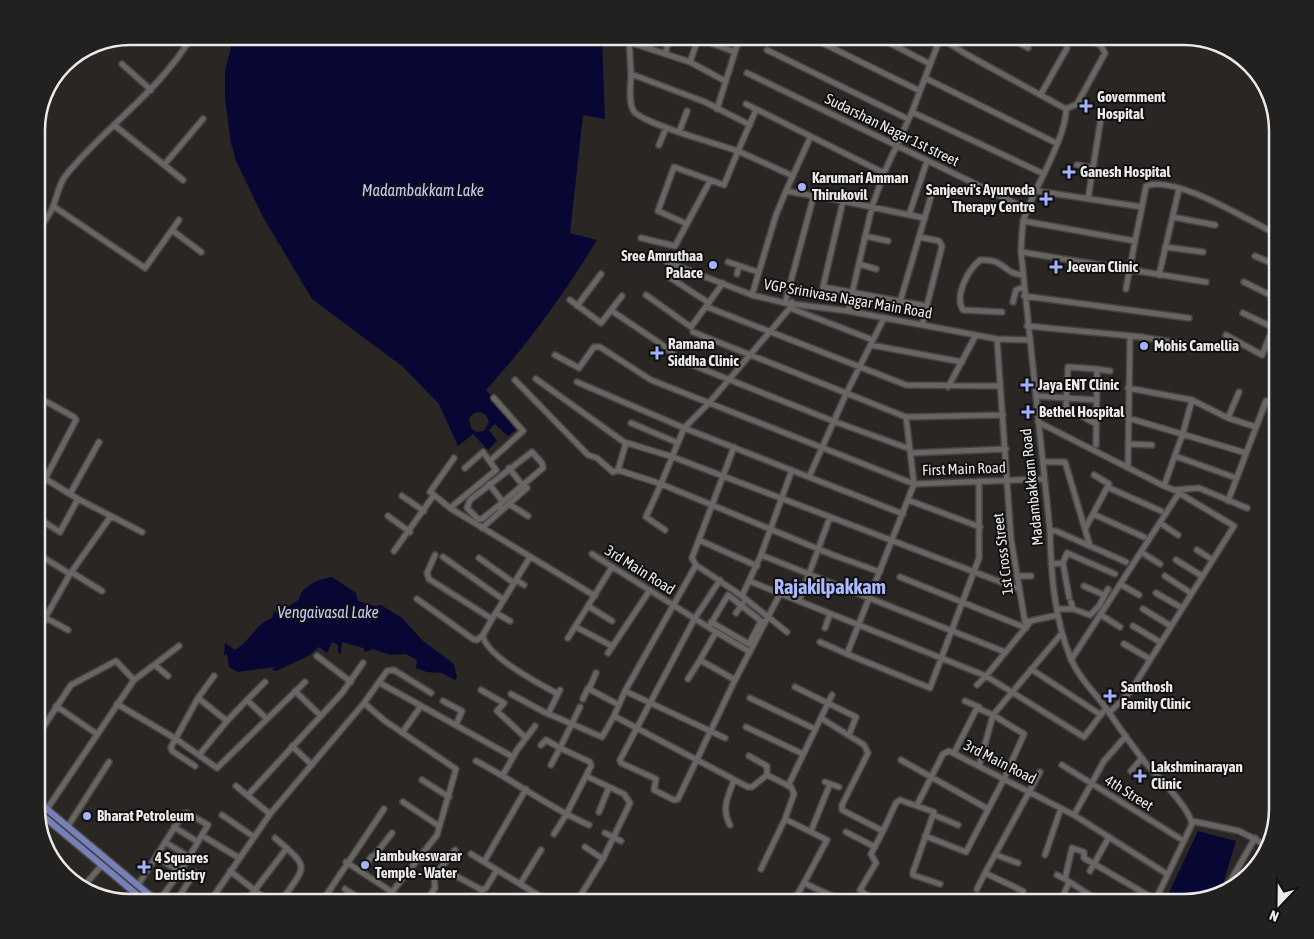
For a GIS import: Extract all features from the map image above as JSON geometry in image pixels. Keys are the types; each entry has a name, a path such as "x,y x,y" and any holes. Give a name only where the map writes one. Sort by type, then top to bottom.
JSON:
{"main road":[{"path":"46,809 149,894"},
{"path":"46,818 136,894"}],"street":[{"path":"45,218 53,206 65,177 114,125 151,90 176,61 186,45"},
{"path":"629,45 631,100 633,110 639,116 666,128 738,151 793,176"},
{"path":"643,45 690,62 726,81"},
{"path":"665,54 668,45"},
{"path":"690,62 696,45"},
{"path":"716,45 736,52"},
{"path":"717,109 738,45"},
{"path":"826,45 920,91"},
{"path":"893,45 930,64"},
{"path":"848,311 872,207 884,173 912,112 937,45"},
{"path":"952,45 1066,109 1077,104 1105,53 1100,45"},
{"path":"1023,45 1028,48"},
{"path":"1042,94 1067,48"},
{"path":"767,50 908,119"},
{"path":"122,64 151,90"},
{"name":"Sudarshan Nagar 1st street","path":"747,73 1027,210"},
{"path":"631,74 717,109 750,125"},
{"path":"925,78 1056,143"},
{"path":"746,104 810,138 884,173"},
{"name":"Madambakkam Road","path":"1066,109 1066,116 1056,143 1023,221 1021,252 1024,296 1050,531 1051,564 1058,615 1071,660 1081,677 1142,758 1186,810 1192,821"},
{"path":"687,224 658,211 674,167 722,185 726,183 756,110"},
{"path":"679,132 687,111"},
{"path":"912,112 1044,174"},
{"path":"1088,199 1101,118"},
{"path":"164,165 203,119"},
{"path":"114,125 183,180"},
{"path":"659,145 666,128"},
{"path":"752,295 786,191 810,138"},
{"path":"909,215 927,161"},
{"path":"1078,165 1093,168"},
{"path":"641,238 675,246 710,181"},
{"path":"1126,289 1147,185 1179,189 1213,201 1269,230"},
{"path":"1159,275 1179,189"},
{"path":"786,191 924,218"},
{"path":"1037,191 1142,207"},
{"path":"900,302 932,193"},
{"path":"814,195 788,302 790,308 872,342 962,362"},
{"path":"843,201 822,286 926,306"},
{"path":"53,206 145,268 179,220"},
{"path":"1173,217 1215,225"},
{"path":"1023,221 1135,241"},
{"path":"173,231 201,252"},
{"path":"865,236 888,241"},
{"path":"919,237 939,241 942,244 922,325"},
{"path":"1166,247 1203,252"},
{"path":"1021,252 1206,282"},
{"path":"1255,256 1269,262"},
{"path":"1002,312 963,310 961,298 968,274 980,260 989,260 1003,264 1012,274 1023,275"},
{"name":"VGP Srinivasa Nagar Main Road","path":"668,262 752,295 996,339 1029,340"},
{"path":"728,262 758,272"},
{"path":"859,264 876,269"},
{"path":"736,274 739,266"},
{"path":"577,306 601,274"},
{"path":"670,277 708,305 769,332 906,385 948,387 1000,386"},
{"path":"1244,282 1269,294"},
{"path":"646,295 691,327 723,283"},
{"path":"1013,302 1016,290 1024,287"},
{"path":"570,300 600,323 612,311 622,296"},
{"path":"1024,296 1189,318"},
{"path":"665,530 646,518 674,457 684,428 709,403 790,308"},
{"path":"612,311 664,346 680,360 910,451 1006,449"},
{"path":"1243,313 1269,326"},
{"path":"809,477 833,421 884,318"},
{"path":"1028,326 1130,336 1189,345"},
{"path":"693,332 749,356 906,417 1003,415"},
{"path":"948,387 976,335"},
{"path":"1226,335 1259,355 1264,353 1269,340"},
{"path":"1128,466 1130,336"},
{"name":"1st Cross Street","path":"996,339 1006,449 1011,539 1026,624"},
{"path":"555,355 579,368 594,347 600,347 650,380 822,446 914,484"},
{"path":"1096,424 1066,407 1068,367 1110,371"},
{"path":"1096,445 1097,369"},
{"path":"536,379 626,443 674,457 1019,590"},
{"path":"515,380 583,452 597,458 613,472 618,470 661,484 880,572"},
{"path":"577,382 684,428 903,514"},
{"path":"1128,388 1192,400 1228,418 1256,427"},
{"path":"1228,418 1239,392"},
{"path":"1036,396 1097,400"},
{"path":"491,460 523,431 494,398"},
{"path":"1164,486 1183,434 1192,400"},
{"path":"1228,501 1266,401"},
{"path":"45,403 74,416 76,420 45,479 78,499 142,532"},
{"path":"847,654 914,484 906,417"},
{"path":"1128,418 1246,453"},
{"path":"1038,422 1128,466 1164,486 1174,490 1199,488 1247,508"},
{"path":"632,424 678,443"},
{"path":"70,494 99,442"},
{"path":"618,470 626,443"},
{"path":"1128,444 1152,445"},
{"path":"734,447 692,556 696,565 742,596 787,632"},
{"path":"450,508 495,472 496,468 483,452 465,468"},
{"path":"482,528 500,508 525,488 543,468 542,463 532,452 470,500 467,508 475,517 482,519 500,508"},
{"path":"1175,456 1236,478"},
{"path":"394,551 424,512 430,492 454,458"},
{"path":"1043,462 1065,462 1086,527 1090,546"},
{"path":"509,468 525,488"},
{"path":"736,614 742,605 742,596 757,566 792,470"},
{"path":"1086,527 1108,482 1094,475"},
{"name":"First Main Road","path":"914,484 1044,479"},
{"path":"820,642 930,688 975,574 979,558 980,481"},
{"path":"489,484 506,503 528,516"},
{"path":"1107,487 1160,511"},
{"path":"430,492 450,508 595,596"},
{"path":"1071,660 1179,493 1233,525 1234,528 1130,692 1109,713"},
{"path":"402,496 424,512"},
{"path":"45,523 60,532 78,499"},
{"path":"908,500 980,527"},
{"path":"1093,514 1144,537"},
{"path":"68,630 46,618 71,573 111,516"},
{"path":"388,516 410,532"},
{"path":"799,601 830,517"},
{"path":"1160,522 1178,535"},
{"path":"1050,531 1056,531 1126,562"},
{"path":"699,540 757,566"},
{"path":"1197,550 1213,560"},
{"path":"1141,552 1160,564"},
{"path":"1072,609 1063,563 1066,553 1115,574"},
{"path":"434,554 427,573 429,579 492,619"},
{"name":"3rd Main Road","path":"592,554 695,618 710,625 716,632 750,652"},
{"path":"761,555 1005,652"},
{"path":"417,599 477,640 483,635 530,556"},
{"path":"444,557 504,600"},
{"path":"45,558 102,591"},
{"path":"479,558 524,585"},
{"path":"1176,560 1202,576"},
{"path":"1051,564 1063,563"},
{"path":"511,694 548,714 602,737 696,565"},
{"path":"568,638 612,567"},
{"path":"1017,576 1031,576"},
{"path":"1166,576 1192,592"},
{"path":"900,577 1026,624 1058,615"},
{"path":"720,580 695,618 649,702 620,762 656,779 654,791 677,800 710,730 769,619 780,594"},
{"path":"749,581 986,676 1012,690 1084,736"},
{"path":"1120,584 1139,596"},
{"path":"1084,586 1104,596"},
{"path":"1057,609 1072,609 1090,615 1108,589"},
{"path":"608,653 650,590"},
{"path":"1156,593 1182,608"},
{"path":"727,595 761,621 749,644 710,625 727,595"},
{"path":"588,606 612,621"},
{"path":"1143,609 1171,626"},
{"path":"496,613 510,622"},
{"path":"825,628 830,614"},
{"path":"1100,615 1120,627"},
{"path":"978,685 1026,624"},
{"path":"1134,626 1160,642"},
{"path":"576,627 612,646"},
{"path":"688,678 716,632"},
{"path":"979,766 993,715 1012,690 1062,633"},
{"path":"483,635 486,646 528,678 559,692 548,714"},
{"path":"1124,644 1150,659"},
{"path":"46,809 134,680 179,646"},
{"path":"318,656 351,682"},
{"path":"700,660 736,680"},
{"path":"45,724 72,685 113,661 120,664 134,680"},
{"path":"248,795 351,682 364,663"},
{"path":"155,665 168,676"},
{"path":"1031,669 1101,715"},
{"path":"215,894 270,814 364,703 387,671 391,670 431,693"},
{"path":"583,699 596,673"},
{"path":"195,766 171,750 198,698 214,676"},
{"path":"199,755 227,721 265,682"},
{"path":"117,704 176,738 218,767 305,682"},
{"path":"380,683 513,757"},
{"path":"795,687 856,717 849,735"},
{"path":"588,688 619,705"},
{"path":"481,690 504,703 497,711 526,738"},
{"path":"295,692 321,716"},
{"path":"625,692 725,738"},
{"path":"788,786 832,695"},
{"path":"198,698 227,721"},
{"path":"750,698 815,729"},
{"path":"248,700 267,720"},
{"path":"443,701 462,712 456,725"},
{"path":"925,836 966,852 1004,779 1024,734 979,706 965,701"},
{"path":"346,862 392,892 433,842 455,775 454,766 402,733 364,703"},
{"path":"56,706 97,734"},
{"path":"402,733 421,706"},
{"path":"954,753 979,706"},
{"path":"551,765 580,708"},
{"path":"1080,744 1106,708"},
{"path":"614,716 734,780 752,787 767,775"},
{"path":"822,718 864,745 868,754 842,805 842,810 883,831"},
{"path":"503,775 534,726"},
{"path":"746,727 803,754"},
{"path":"1074,814 1090,783 1108,755 1126,736"},
{"path":"541,745 546,740 591,763 566,815 554,834"},
{"path":"292,746 312,765"},
{"name":"3rd Main Road","path":"917,805 943,754 947,751 1074,814 1166,874"},
{"path":"749,756 767,766 767,775"},
{"path":"1131,771 1142,758"},
{"path":"900,760 988,809"},
{"path":"476,761 503,775 566,815 589,825"},
{"path":"68,826 109,762"},
{"name":"4th Street","path":"1062,765 1184,841"},
{"path":"977,889 1040,772"},
{"path":"761,869 785,819 794,794 788,786 767,775"},
{"path":"582,894 614,838 627,811 630,800 624,794 586,776"},
{"path":"422,780 449,797"},
{"path":"730,825 724,806 734,780"},
{"path":"811,831 828,782 839,787"},
{"path":"236,786 270,814"},
{"path":"599,812 609,787"},
{"path":"484,862 526,789"},
{"path":"865,894 860,890 876,863 871,854 897,801 902,800 917,805 932,811 934,816 958,825"},
{"path":"402,802 439,826"},
{"path":"1045,854 1061,808"},
{"path":"326,894 346,862 384,809"},
{"path":"138,885 185,812 208,825 180,872 164,894"},
{"path":"222,814 254,837"},
{"path":"934,816 925,836 913,874 940,884"},
{"path":"785,819 826,838 827,843 798,894"},
{"path":"1158,894 1192,821 1240,831 1262,842"},
{"path":"174,827 198,842"},
{"path":"846,832 874,847"},
{"path":"362,872 371,857 375,855 392,833"},
{"path":"605,833 621,841"},
{"path":"1090,871 1109,837"},
{"path":"206,838 240,858"},
{"path":"276,838 301,861 302,867 286,894"},
{"path":"1231,880 1255,838"},
{"path":"165,842 189,857"},
{"path":"585,847 603,859"},
{"path":"251,894 287,848"},
{"path":"1063,894 1067,881 1072,848 1084,852 1084,858 1143,894"},
{"path":"431,894 435,888 434,878 436,874 455,850"},
{"path":"520,884 541,850"},
{"path":"471,854 536,894"},
{"path":"996,855 1018,863"},
{"path":"156,857 180,872"},
{"path":"87,883 102,865"},
{"path":"456,876 482,890 486,888 497,870"},
{"path":"230,871 260,894"},
{"path":"182,894 196,872"},
{"path":"985,873 1023,891"},
{"path":"1057,875 1088,894"},
{"path":"804,883 828,894"},
{"path":"345,889 353,894"}],"water":[{"name":"Madambakkam Lake","path":"232,45 602,45 605,119 583,115 570,233 597,240 545,318 486,390 520,427 508,436 495,424 489,430 497,441 488,450 473,434 458,446 439,404 402,366 312,299 263,217 236,161 231,143 225,98 225,70","holes":["481,412 486,415 489,422 484,431 477,432 471,428 469,418 474,413"]},
{"name":"Vengaivasal Lake","path":"332,577 356,593 358,601 375,606 381,605 402,618 423,641 454,664 457,678 455,680 442,673 427,672 416,668 417,660 406,654 390,655 373,649 365,652 363,648 342,642 341,654 338,653 338,645 332,642 327,653 319,647 308,656 276,671 272,670 275,667 238,672 229,667 227,654 224,655 225,643 235,650 262,624 272,618 274,611 279,615 298,600 301,593 311,584"},
{"path":"1198,831 1236,841 1223,885 1201,892 1168,894"}],"place":[{"name":"Government Hospital","path":"1086,106"},
{"name":"Ganesh Hospital","path":"1069,172"},
{"name":"Karumari Amman Thirukovil","path":"802,187"},
{"name":"Sanjeevi's Ayurveda Therapy Centre","path":"1046,199"},
{"name":"Sree Amruthaa Palace","path":"713,265"},
{"name":"Jeevan Clinic","path":"1056,267"},
{"name":"Mohis Camellia","path":"1144,346"},
{"name":"Ramana Siddha Clinic","path":"657,353"},
{"name":"Jaya ENT Clinic","path":"1027,385"},
{"name":"Bethel Hospital","path":"1028,412"},
{"name":"Santhosh Family Clinic","path":"1110,696"},
{"name":"Lakshminarayan Clinic","path":"1140,776"},
{"name":"Bharat Petroleum","path":"87,816"},
{"name":"Jambukeswarar Temple - Water","path":"365,865"},
{"name":"4 Squares Dentistry","path":"144,867"}],"district":[{"name":"Rajakilpakkam","path":"830,587"}]}
